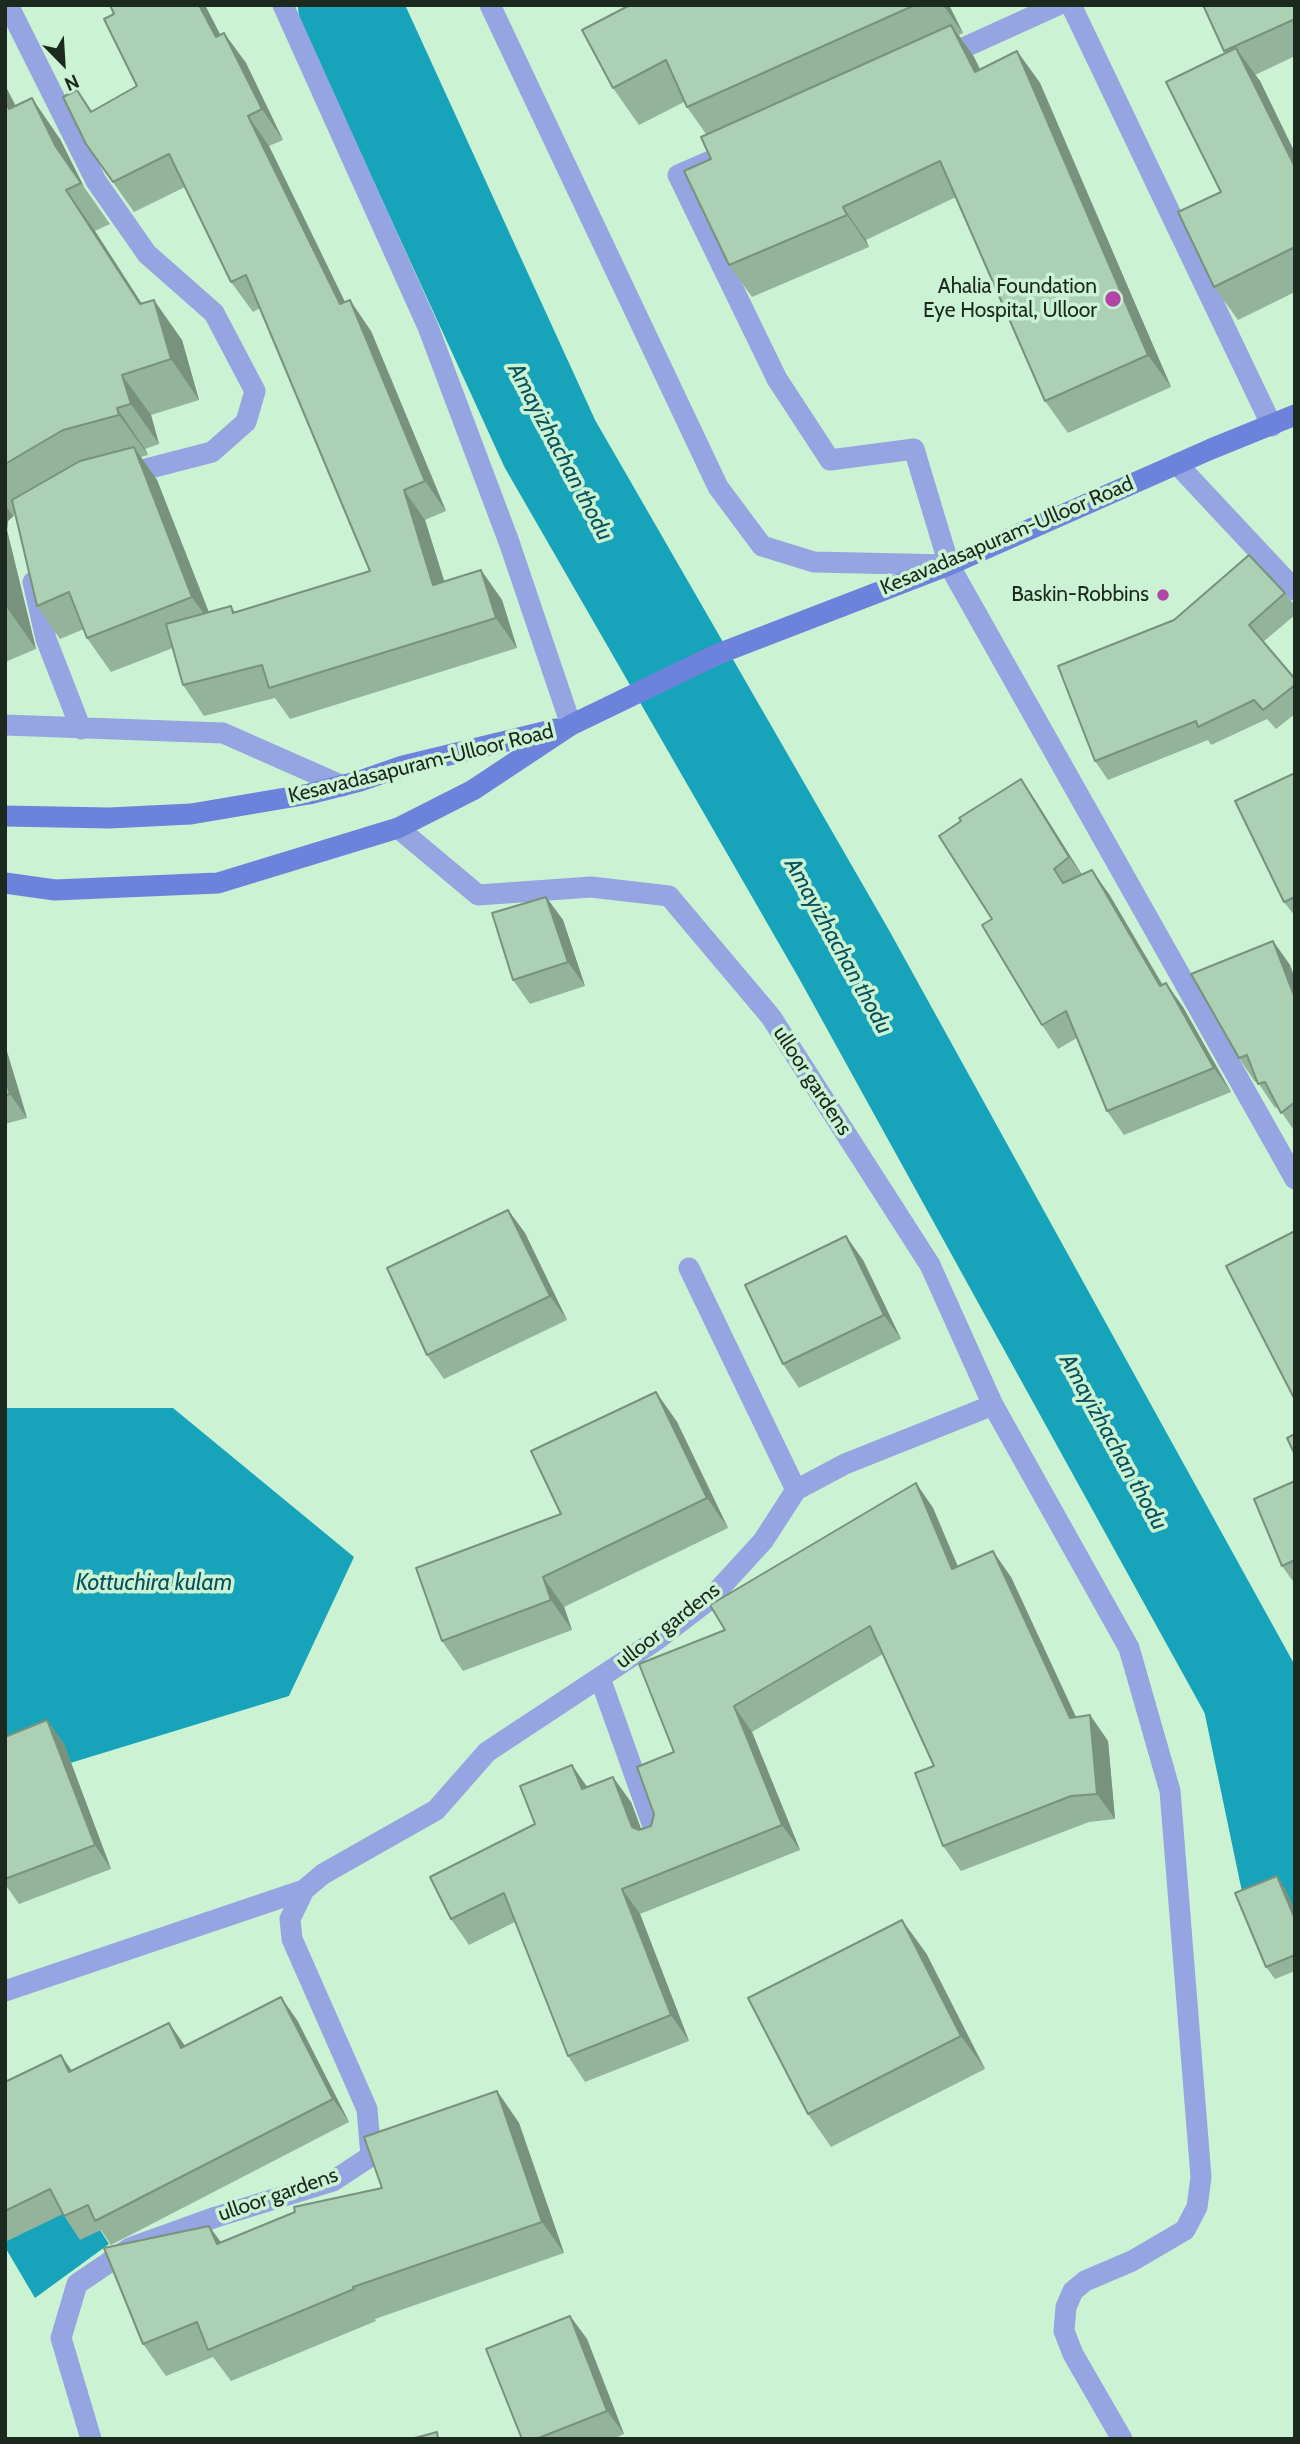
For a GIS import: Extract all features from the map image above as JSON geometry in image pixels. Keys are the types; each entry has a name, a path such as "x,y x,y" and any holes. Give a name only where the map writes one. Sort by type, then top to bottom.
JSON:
{"main road":[{"name":"Kesavadasapuram-Ulloor Road","path":"5,883 55,890 218,883 398,828 473,790 571,726 718,654 949,565 1295,415"},
{"name":"Kesavadasapuram-Ulloor Road","path":"5,816 109,818 191,814 343,786 404,766 571,726"}],"street":[{"path":"8,5 96,181 148,254 214,313 255,391 246,422 212,452 98,482"},
{"path":"283,5 428,327 509,542 571,726"},
{"path":"490,5 718,487 762,546 814,562 949,565"},
{"path":"918,68 1058,5"},
{"path":"1071,5 1272,426"},
{"path":"729,153 678,175 777,379 830,460 914,449 949,565 1295,1179"},
{"path":"1177,464 1295,590"},
{"path":"29,564 46,639 81,729"},
{"path":"5,725 223,733 343,786"},
{"name":"ulloor gardens","path":"91,2439 61,2338 78,2284 130,2248 216,2217 332,2181 371,2156 367,2109 289,1929 290,1919 304,1890 323,1874 436,1810 487,1752 658,1639 709,1600 763,1541 796,1490 845,1464 993,1405 930,1265 771,1017 669,896 591,887 478,895 398,828"},
{"path":"689,1268 796,1490"},
{"path":"993,1405 1129,1648 1170,1791 1201,2177 1197,2207 1185,2230 1132,2261 1085,2281 1073,2291 1066,2307 1064,2331 1073,2354 1122,2439"},
{"path":"600,1678 659,1843"},
{"path":"5,1992 304,1890"}],"water":[{"name":"Kottuchira kulam","path":"5,1408 173,1408 354,1557 289,1696 5,1783"},
{"path":"45,2143 109,2244 35,2298 5,2247 5,2164"}],"building":[{"path":"110,5 199,5 216,37 224,33 262,109 248,116 340,304 350,300 425,481 404,490 433,585 481,570 496,618 269,688 262,665 183,685 166,624 231,606 233,613 370,571 246,275 231,282 169,154 113,182 86,144 63,97 77,90 91,112 137,86 104,19 114,14"},
{"path":"630,5 915,5 687,107 666,60 613,88 582,30"},
{"path":"1203,5 1295,5 1295,19 1224,51"},
{"path":"951,25 975,72 1017,51 1148,355 1045,401 940,161 843,207 847,215 729,265 684,171 711,159 701,137"},
{"path":"1236,48 1295,167 1295,247 1214,287 1178,212 1221,192 1166,82"},
{"path":"32,98 56,147 81,183 66,190 140,304 154,300 171,359 122,375 131,404 117,408 119,415 63,430 5,464 5,102 9,109"},
{"path":"134,447 192,597 87,638 69,592 37,606 12,500 80,461"},
{"path":"1249,555 1285,593 1249,625 1295,679 1295,685 1263,710 1254,700 1198,727 1196,721 1095,761 1058,666 1174,620"},
{"path":"1295,773 1295,897 1284,902 1235,801"},
{"path":"1021,779 1069,857 1054,869 1063,883 1092,870 1160,986 1166,983 1214,1068 1107,1111 1066,1011 1042,1025 982,925 992,919 939,836 961,821 959,818"},
{"path":"546,897 568,962 513,980 492,913"},
{"path":"1273,941 1295,998 1295,1102 1281,1113 1265,1082 1258,1084 1247,1055 1239,1058 1191,974"},
{"path":"5,1078 10,1094 5,1095"},
{"path":"508,1210 550,1296 427,1355 387,1268"},
{"path":"1295,1231 1295,1400 1226,1266"},
{"path":"846,1236 884,1315 783,1364 745,1285"},
{"path":"656,1392 707,1498 543,1577 551,1600 442,1641 416,1568 561,1514 531,1451"},
{"path":"1295,1434 1295,1455 1287,1438"},
{"path":"1295,1481 1295,1560 1282,1566 1254,1499"},
{"path":"916,1483 952,1569 993,1551 1070,1718 1090,1715 1097,1794 1071,1796 943,1846 915,1773 934,1766 870,1626 734,1706 782,1825 622,1889 671,2015 568,2056 504,1893 451,1919 430,1877 535,1824 520,1786 572,1765 582,1789 613,1777 632,1827 639,1830 651,1826 654,1814 637,1767 674,1752 639,1664 725,1630 710,1605"},
{"path":"47,1720 95,1845 5,1879 5,1737"},
{"path":"1277,1876 1295,1919 1295,1955 1266,1967 1235,1893"},
{"path":"902,1920 961,2036 808,2114 748,1998"},
{"path":"281,1997 333,2099 95,2221 88,2205 64,2216 50,2189 5,2211 5,2082 61,2055 69,2072 169,2023 181,2048"},
{"path":"497,2091 542,2222 353,2287 354,2289 208,2350 197,2322 143,2344 104,2248 209,2226 217,2244 295,2212 294,2207 382,2188 364,2137"},
{"path":"570,2316 607,2411 536,2439 522,2439 486,2349"},
{"path":"437,2432 438,2439 411,2439"}],"waterway":[{"name":"Amayizhachan thodu","path":"349,5 550,444 845,956 1253,1695 1295,1896"}],"place":[{"name":"Ahalia Foundation Eye Hospital, Ulloor","path":"1113,299"},
{"name":"Baskin-Robbins","path":"1163,595"}]}
